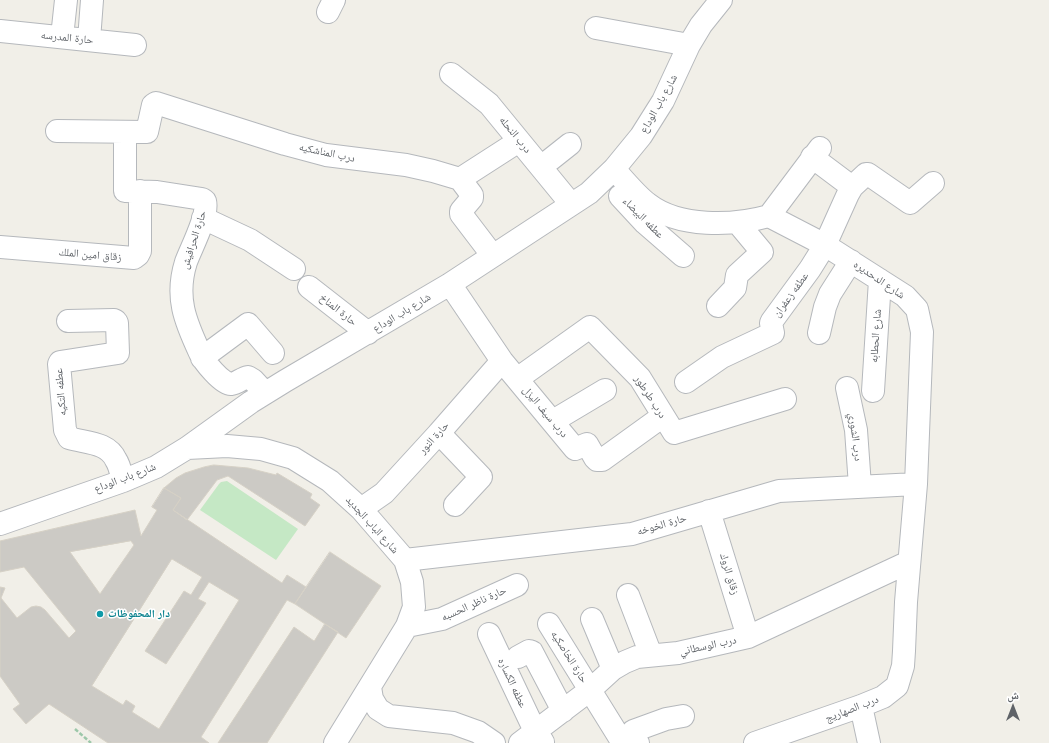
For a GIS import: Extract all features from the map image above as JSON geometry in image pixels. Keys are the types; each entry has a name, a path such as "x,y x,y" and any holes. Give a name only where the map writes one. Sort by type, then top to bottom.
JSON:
{"street":[{"path":"62,37 66,0"},
{"path":"89,40 92,0"},
{"name":"شارع باب الوداع","path":"0,524 123,481 156,467 187,448 234,414 265,394 450,284 589,193 628,153 652,119 663,101 689,45 720,0"},
{"path":"596,28 689,45"},
{"name":"حارة المدرسه","path":"0,31 135,45"},
{"name":"درب النحله","path":"451,74 489,104 571,204"},
{"name":"درب المناشكيه","path":"125,132 147,132 153,105 156,103 285,144 326,155 406,165 460,179"},
{"path":"57,131 125,132"},
{"name":"حارة الحرافيش","path":"125,132 125,191 157,192 202,199 205,201 206,204 194,246 187,261 183,276 181,292 182,307 186,322 202,358 226,383 233,384 248,377 253,380 265,394"},
{"path":"493,256 461,214 461,211 472,197 460,179 519,141"},
{"path":"541,167 570,144"},
{"path":"609,174 647,204 664,213 682,219 700,222 737,222 755,220 769,216 816,152 860,180 910,203 933,183"},
{"name":"عطفه البيضاء","path":"609,174 645,223 683,256"},
{"name":"عطفه زعفران","path":"686,382 722,357 773,333 772,321 825,245 841,207 860,180"},
{"name":"زقاق امين الملك","path":"0,247 134,258 140,251 140,191"},
{"name":"شارع الدحديره","path":"769,216 825,245 851,261 905,296 917,309 922,332 916,484 909,562"},
{"path":"202,218 250,240 294,269"},
{"path":"718,306 736,288 737,275 762,252 737,222"},
{"path":"819,333 825,307 830,294 851,261"},
{"name":"شارع الحطابه","path":"873,391 880,280"},
{"name":"درب سيف اليزل","path":"450,284 502,361 575,449 587,444 595,458 602,460 663,416"},
{"name":"حارة المناخ","path":"308,287 368,333"},
{"name":"عطفه التكيه","path":"68,321 114,320 117,323 118,353 60,362 59,364 65,430 69,438 105,447 111,451 117,460 123,481"},
{"path":"202,358 248,324 273,353"},
{"name":"درب طرطور","path":"517,379 590,327 640,378 674,433 785,399"},
{"name":"حارة النور","path":"361,509 384,493 502,361"},
{"name":"درب الشوري","path":"847,388 856,430 860,486"},
{"path":"553,421 605,390"},
{"path":"439,433 481,477 456,505"},
{"name":"شارع الباب الجديد","path":"187,448 227,446 260,449 292,458 330,481 361,509 405,560 412,582 414,607 407,626 335,743"},
{"name":"حارة الخوخه","path":"405,560 632,534 779,491 916,484"},
{"name":"زقاق الروك","path":"710,511 748,637"},
{"name":"درب الوسطاني","path":"533,739 563,711 590,690 613,669 625,662 651,655 678,653 748,637 909,562"},
{"name":"درب الصهاريج","path":"755,743 861,706 883,697 896,686 903,666 909,562"},
{"name":"حارة ناظر الحسبه","path":"407,626 442,619 517,585"},
{"path":"628,595 651,655"},
{"path":"592,619 613,669"},
{"name":"حارة الخاصكيه","path":"549,624 590,690"},
{"name":"عطفه الكساره","path":"489,634 533,739"},
{"path":"518,657 529,651 532,652 563,711"},
{"path":"370,687 372,699 378,709 389,716 453,723 478,732 494,743"},
{"path":"590,690 622,741 636,740 633,731 666,719 683,716"},
{"path":"861,706 869,743"}],"path":[{"path":"75,729 91,743"}],"green space":[{"path":"227,481 298,529 276,560 200,510 219,484"}],"building":[{"path":"214,465 248,468 276,475 277,473 312,494 310,498 320,505 305,526 228,476 217,480 187,520 173,510 181,498 164,488 185,473"},
{"name":"دار المحفوظات","path":"164,488 181,498 173,510 282,583 287,575 306,587 295,604 287,600 201,737 209,743 108,743 49,704 26,724 13,709 20,704 0,676 0,587 5,588 1,598 17,618 31,607 41,607 69,638 76,631 24,567 0,572 0,541 135,510 141,536 157,510 152,507","holes":["131,541 134,545 100,594 70,552","172,559 202,577 191,595 184,591 145,651 166,664 206,603 198,599 209,582 239,600 159,729 132,712 135,706 126,700 123,705 92,686"]},
{"path":"330,552 381,586 346,638 295,604"},
{"path":"325,624 338,632 267,743 218,743 294,627 314,641"}],"place":[{"name":"دار المحفوظات","path":"100,614"}]}
